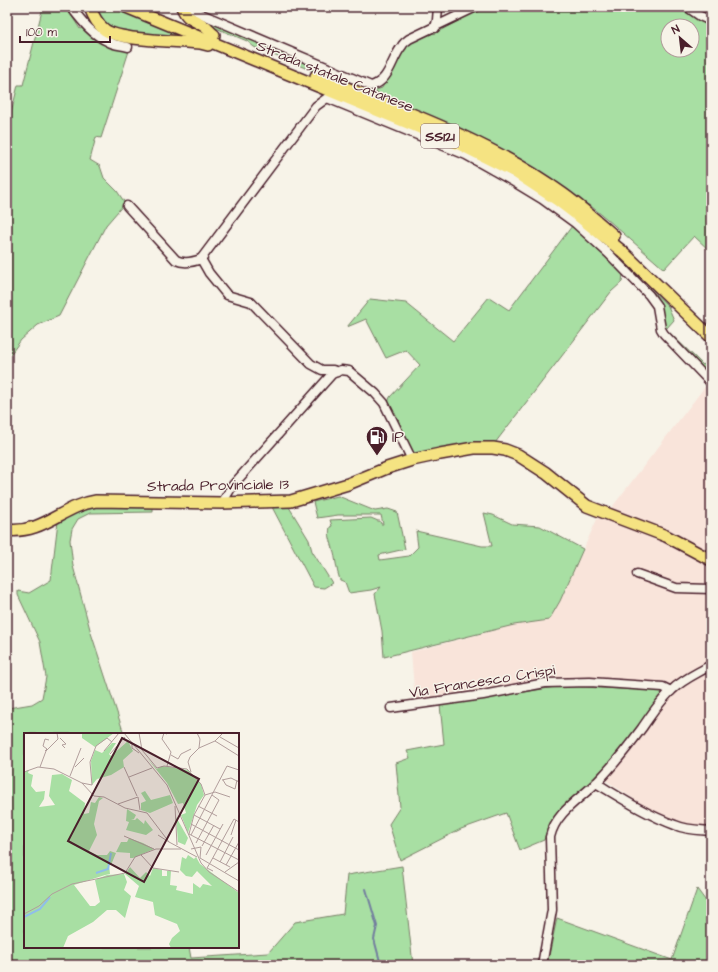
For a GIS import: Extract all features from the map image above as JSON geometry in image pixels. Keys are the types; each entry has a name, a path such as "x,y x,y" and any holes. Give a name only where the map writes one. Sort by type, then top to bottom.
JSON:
{"main road":[{"path":"90,7 97,23 116,35 132,38 200,43 250,57"},
{"name":"Strada statale Catanese","path":"126,7 461,145 513,171 562,204 623,252 711,337"},
{"name":"Strada statale Catanese","path":"146,7 465,138 518,165 562,193 585,210 630,250 711,327"},
{"path":"182,7 185,14 191,20 203,25 214,35"},
{"name":"Strada Provinciale 13","path":"7,530 27,530 36,527 74,507 86,503 106,501 222,503 291,501 348,484 387,468 412,460 474,448 493,448 505,450 518,456 546,473 587,506 666,536 711,560"}],"street":[{"path":"70,7 84,24 98,36 109,43 128,47"},
{"path":"191,7 199,12 371,86 382,81 402,45 409,39 435,28 476,7"},
{"path":"435,28 438,7"},
{"path":"687,7 700,16 711,21"},
{"path":"127,206 176,260 179,262 186,262 201,259 316,106 327,98 466,155 520,185 575,223 608,253 649,295 657,306 661,329 664,334 711,383"},
{"path":"201,259 208,273 227,295 251,302 311,364 322,370 333,370 337,372"},
{"path":"222,503 232,485 332,374 337,372 349,371 375,393 384,403 412,460"},
{"path":"636,574 676,588 711,588"},
{"path":"542,965 552,910 550,837 552,828 557,819 569,806 596,783 623,754 661,701 671,691 679,684 711,665"},
{"name":"Via Francesco Crispi","path":"391,708 483,695 545,683 605,683 663,687 671,691"},
{"path":"596,783 636,806 675,825 711,831"}],"shaded area":[{"path":"707,384 711,388 711,826 693,826 672,821 646,807 598,775 626,744 663,691 562,686 440,705 439,699 415,701 411,652 515,625 549,620 560,601 598,517 609,511"}],"green space":[{"path":"43,7 66,7 80,29 84,27 96,40 129,51 101,138 96,137 90,160 100,166 104,178 117,191 125,203 106,225 59,316 38,325 21,340 7,359 7,130 18,85 23,85"},
{"path":"92,7 111,7 194,40 118,33 105,27"},
{"path":"484,7 682,7 695,18 660,18 660,58 700,58 700,22 711,27 711,252 694,236 664,269 592,207 447,126 254,47 247,41 199,21 187,12 373,90 382,88 404,48 411,42 441,30"},
{"path":"572,226 623,274 622,282 611,292 495,443 417,456 412,454 388,403 390,397 420,365 406,350 386,358 366,319 347,327 370,299 406,303 453,341 489,297 509,310"},
{"path":"593,233 624,260 640,279 668,306 674,320 666,329 703,365 711,359 711,377 668,335 665,331 660,306"},
{"path":"338,496 375,511 388,509 397,512 405,549 379,555 380,560 409,556 418,547 416,531 482,546 492,546 484,513 493,515 512,524 540,526 583,549 560,601 549,620 514,625 384,657 382,631 375,594 381,587 349,593 345,582 340,580 329,533 330,527 332,526 330,520 371,518 380,521 381,524 383,524 381,515 338,515 317,518 313,502"},
{"path":"153,505 153,512 90,513 78,519 72,529 70,540 73,566 91,633 124,733 24,733 24,948 189,948 191,958 268,953 295,922 343,914 347,875 402,866 413,965 7,965 7,705 8,708 32,704 42,698 46,677 40,642 18,595 18,591 29,593 51,580 58,521 92,506"},
{"path":"272,507 289,507 309,540 312,551 332,583 324,588 314,587"},
{"path":"562,686 663,691 626,744 598,775 557,813 548,827 544,840 520,850 506,813 461,829 400,860 389,824 400,807 396,763 410,758 407,751 444,744 440,705"},
{"path":"697,889 711,908 711,965 547,965 557,918 672,960"}],"waterway":[{"path":"366,889 377,926 374,939 381,965"}],"place":[{"name":"IP","path":"377,456"}]}
